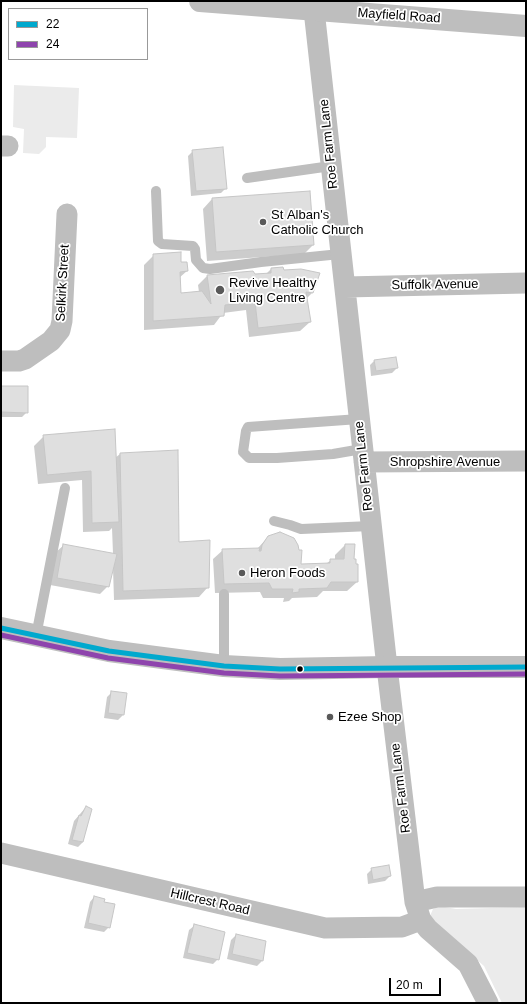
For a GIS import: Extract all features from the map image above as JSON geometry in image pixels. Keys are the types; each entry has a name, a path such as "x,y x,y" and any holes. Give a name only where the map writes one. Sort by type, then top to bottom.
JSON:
{"street":[{"name":"Mayfield Road","path":"200,1 375,8 526,26"},
{"name":"Roe Farm Lane","path":"325,7 331,166 340,254 387,667 418,911"},
{"name":"Selkirk Street","path":"1,361 19,361 25,359 51,341 60,330 62,321 67,214"},
{"name":"Suffolk Avenue","path":"344,287 526,283"},
{"name":"Shropshire Avenue","path":"363,456 526,461"},
{"path":"1,628 109,651 224,666 280,669 526,667"},
{"name":"Hillcrest Road","path":"1,853 325,928 402,927 418,911 436,897 526,897"},
{"path":"418,911 428,929 468,964 488,1003"}],"lane":[{"path":"247,178 331,166"},
{"path":"156,191 158,241 162,244 192,246 195,249 196,260 203,268 210,269 340,254"},
{"path":"359,419 248,427 246,430 243,452 249,458 277,458 333,454 363,456"},
{"path":"36,636 65,488"},
{"path":"274,521 290,525 301,530 371,526"},
{"path":"224,594 224,666"}],"shaded area":[{"path":"14,85 79,88 77,138 46,137 46,147 39,154 23,153 24,129 13,127"},
{"path":"439,906 456,909 526,907 526,1003 502,1003 484,966 434,923 430,916 433,909"}],"building":[{"path":"223,147 227,189 196,191 192,150"},
{"name":"St Alban's Catholic Church","path":"310,191 314,245 216,252 212,198"},
{"path":"181,252 181,262 187,262 188,271 180,272 181,293 202,291 211,304 207,275 253,271 255,274 271,273 271,268 283,267 284,270 301,269 320,273 313,293 306,292 311,322 258,328 255,302 225,305 224,316 153,321 153,254"},
{"path":"396,357 398,368 376,371 374,360"},
{"path":"1,386 28,386 28,413 1,412"},
{"path":"115,429 119,522 92,523 91,471 47,475 43,435"},
{"path":"178,450 179,542 210,540 209,588 123,591 120,453"},
{"path":"280,532 294,538 299,550 302,550 301,564 330,563 330,559 344,559 345,544 355,544 354,559 356,559 356,564 358,564 358,582 331,582 327,588 299,589 299,592 292,593 293,589 272,589 269,583 224,584 222,549 260,548 259,551 261,551 262,545 268,536"},
{"path":"63,544 117,554 109,587 57,578"},
{"path":"111,691 127,693 124,715 108,713"},
{"path":"86,806 92,809 83,842 72,840 79,815 81,816"},
{"path":"389,865 391,876 373,880 371,868"},
{"path":"94,896 105,899 104,902 115,904 110,928 88,923"},
{"path":"194,924 225,932 219,960 187,953"},
{"path":"236,934 266,941 263,961 232,954"}],"transit line":[{"name":"22","path":"1,628 109,651 224,666 280,669 526,667"},
{"name":"24","path":"1,635 108,658 224,673 280,676 526,674"}],"place":[{"name":"St Alban's Catholic Church","path":"263,222"},
{"name":"Revive Healthy Living Centre","path":"220,290"},
{"name":"Heron Foods","path":"242,573"},
{"name":"Ezee Shop","path":"330,717"}]}
